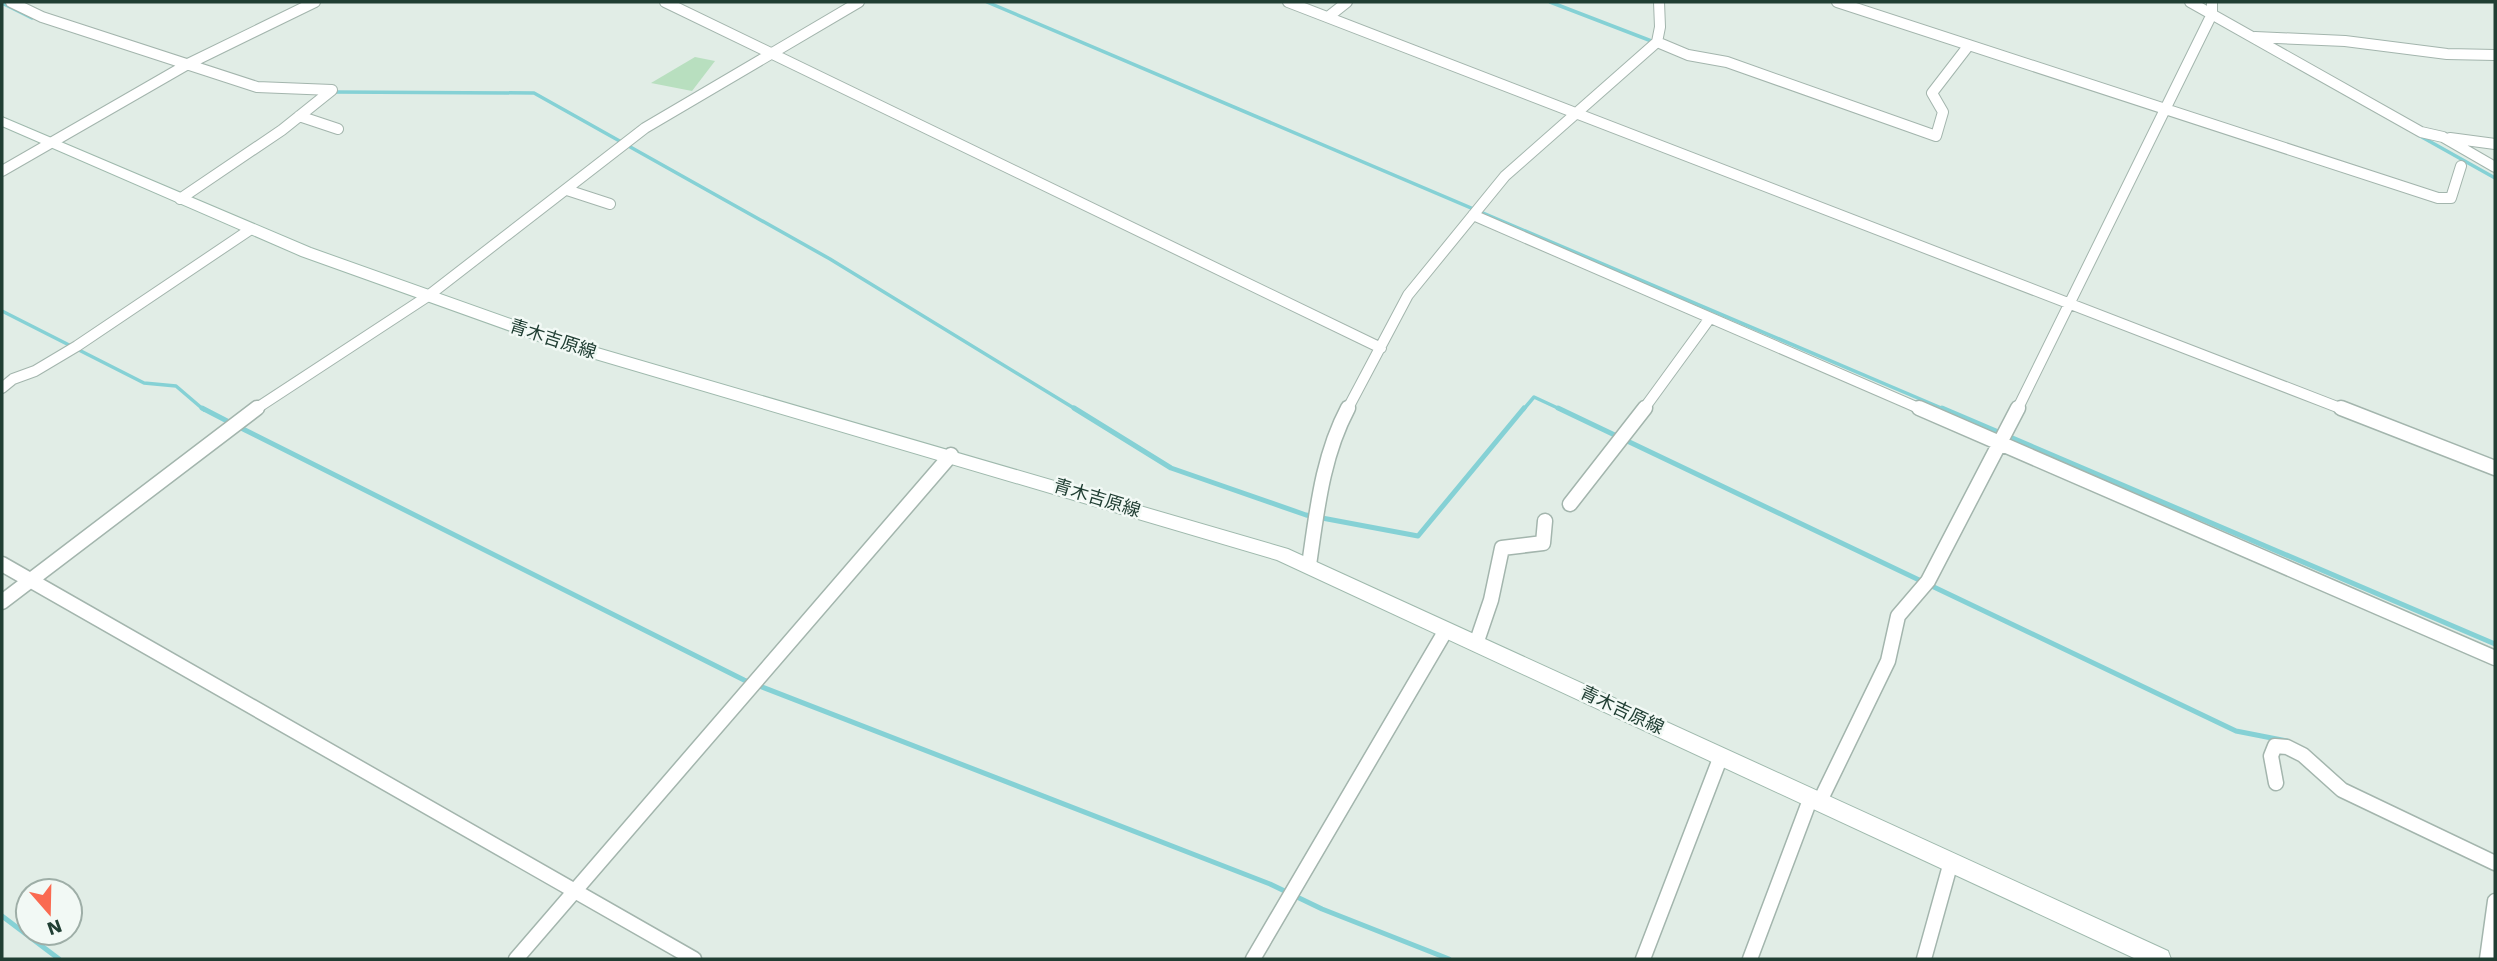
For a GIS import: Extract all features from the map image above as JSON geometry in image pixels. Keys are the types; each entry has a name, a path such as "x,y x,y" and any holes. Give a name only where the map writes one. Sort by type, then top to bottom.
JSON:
{"main road":[{"name":"青木吉原線","path":"2,121 251,229 564,344 951,455 1282,554 2160,959"}],"street":[{"path":"11,2 42,17 257,87 332,90 180,199"},
{"path":"2,172 188,64 315,2"},
{"path":"666,2 1381,348"},
{"path":"2,602 256,409 428,296 645,128 859,2"},
{"path":"1288,2 2495,468"},
{"path":"1328,17 1347,2"},
{"path":"1310,565 1321,483 1335,433 1408,295 1505,176 1657,42 1660,27 1659,2"},
{"path":"1836,2 2438,198 2451,198 2461,166"},
{"path":"2190,2 2421,132 2495,144"},
{"path":"1751,959 1816,799 1888,661 1898,616 1928,581 2001,442 2166,110 2212,14 2213,2"},
{"path":"2253,37 2345,41 2446,54 2495,55"},
{"path":"1657,42 1688,55 1727,62 1936,136 1943,112 1932,93 1969,45"},
{"path":"299,116 338,129"},
{"path":"2443,137 2495,167"},
{"path":"567,190 610,204"},
{"path":"1473,215 2495,658"},
{"path":"2,388 13,379 35,371 77,345 251,229"},
{"path":"1570,505 1619,444 1710,318"},
{"path":"516,959 951,455"},
{"path":"1476,644 1491,600 1502,548 1543,543 1545,521"},
{"path":"2,564 694,959"},
{"path":"1253,959 1446,630"},
{"path":"2276,783 2271,756 2275,746 2287,747 2303,755 2342,790 2495,863"},
{"path":"1643,959 1721,755"},
{"path":"1924,959 1951,862"},
{"path":"2487,959 2495,901"}],"green space":[{"path":"695,57 715,61 692,91 651,83"}],"waterway":[{"path":"987,2 1946,410"},
{"path":"1550,2 1654,42"},
{"path":"2,3 32,18"},
{"path":"334,92 534,93 830,259 1077,410"},
{"path":"2420,136 2495,178"},
{"path":"2,311 144,383 176,386 204,410"},
{"path":"1523,410 1534,397 1562,410"},
{"path":"202,408 231,423"},
{"path":"1074,408 1171,468 1306,515 1418,536 1524,408"},
{"path":"1558,408 2236,731 2287,741"},
{"path":"1942,408 2495,644"},
{"path":"239,427 744,680 1270,884 1322,909 1449,959"},
{"path":"2,916 59,959"}]}
